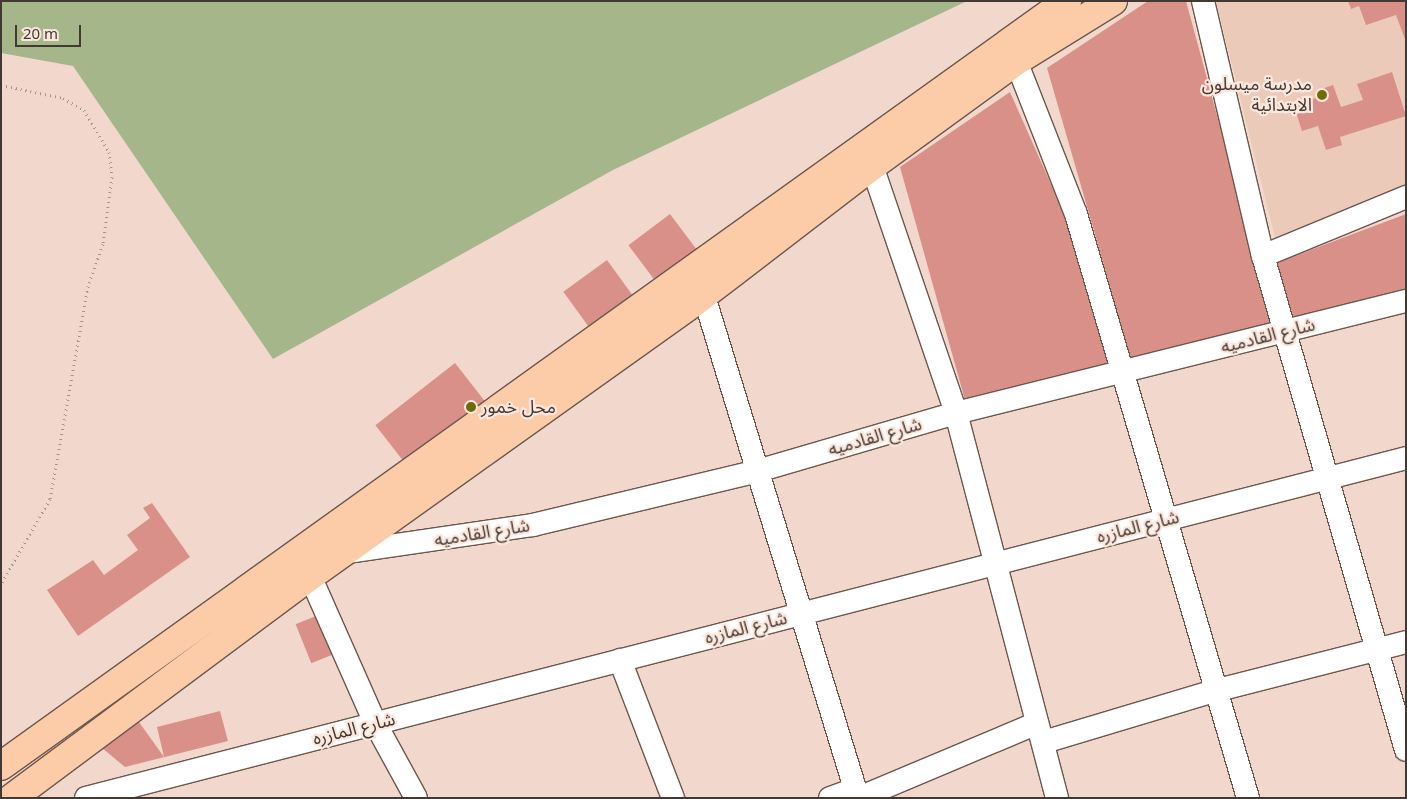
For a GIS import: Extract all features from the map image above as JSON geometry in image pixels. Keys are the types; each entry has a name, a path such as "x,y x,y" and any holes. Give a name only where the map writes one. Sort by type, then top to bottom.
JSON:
{"main road":[{"path":"22,796 310,576 335,544 698,269 1024,28 1067,1"},
{"path":"2,766 701,297 872,166 1016,61 1113,1"}],"street":[{"path":"1203,1 1262,256 1287,331 1406,750"},
{"path":"1024,28 1016,61 1076,214 1119,372 1214,691 1248,798"},
{"path":"872,166 956,413 993,564 1041,732 1057,798"},
{"path":"1262,256 1406,197"},
{"path":"698,269 701,297 798,614 857,795"},
{"name":"شارع القادميه","path":"335,544 533,526 754,472 956,413 1406,301"},
{"name":"شارع المازره","path":"86,798 1406,458"},
{"path":"310,576 376,723 416,798"},
{"path":"830,798 857,795 1041,732 1214,691 1406,642"},
{"path":"620,660 673,798"},
{"path":"2,766 22,796"}],"path":[{"path":"1,86 63,98 84,110 109,152 112,177 103,244 88,286 50,499 1,584"}],"shaded area":[{"name":"مدرسة ميسلون الابتدائية","path":"1216,1 1406,1 1406,188 1275,238"}],"green space":[{"path":"1,1 967,1 613,170 273,359 73,66 1,53"}],"building":[{"path":"1148,1 1186,1 1274,325 1131,359 1047,68"},
{"path":"1348,1 1406,1 1406,42 1396,15 1366,25 1359,6 1351,9"},
{"path":"1392,72 1406,116 1340,137 1342,145 1326,150 1318,126 1302,131 1294,106 1318,97 1316,91 1333,85 1341,107 1363,100 1357,84"},
{"path":"1010,92 1066,218 1108,365 965,400 900,167"},
{"path":"670,214 699,253 658,284 628,245"},
{"path":"1406,214 1406,291 1294,319 1276,263"},
{"path":"607,260 636,300 592,331 563,292"},
{"path":"455,363 488,405 408,467 375,425"},
{"path":"152,503 190,557 78,636 47,590 93,560 104,575 138,550 127,535 150,518 143,508"},
{"path":"316,616 332,655 311,663 296,624"},
{"path":"220,711 228,741 125,767 102,748 139,722 164,757 157,727"}],"place":[{"name":"مدرسة ميسلون الابتدائية","path":"1322,95"},
{"name":"محل خمور","path":"471,407"}]}
